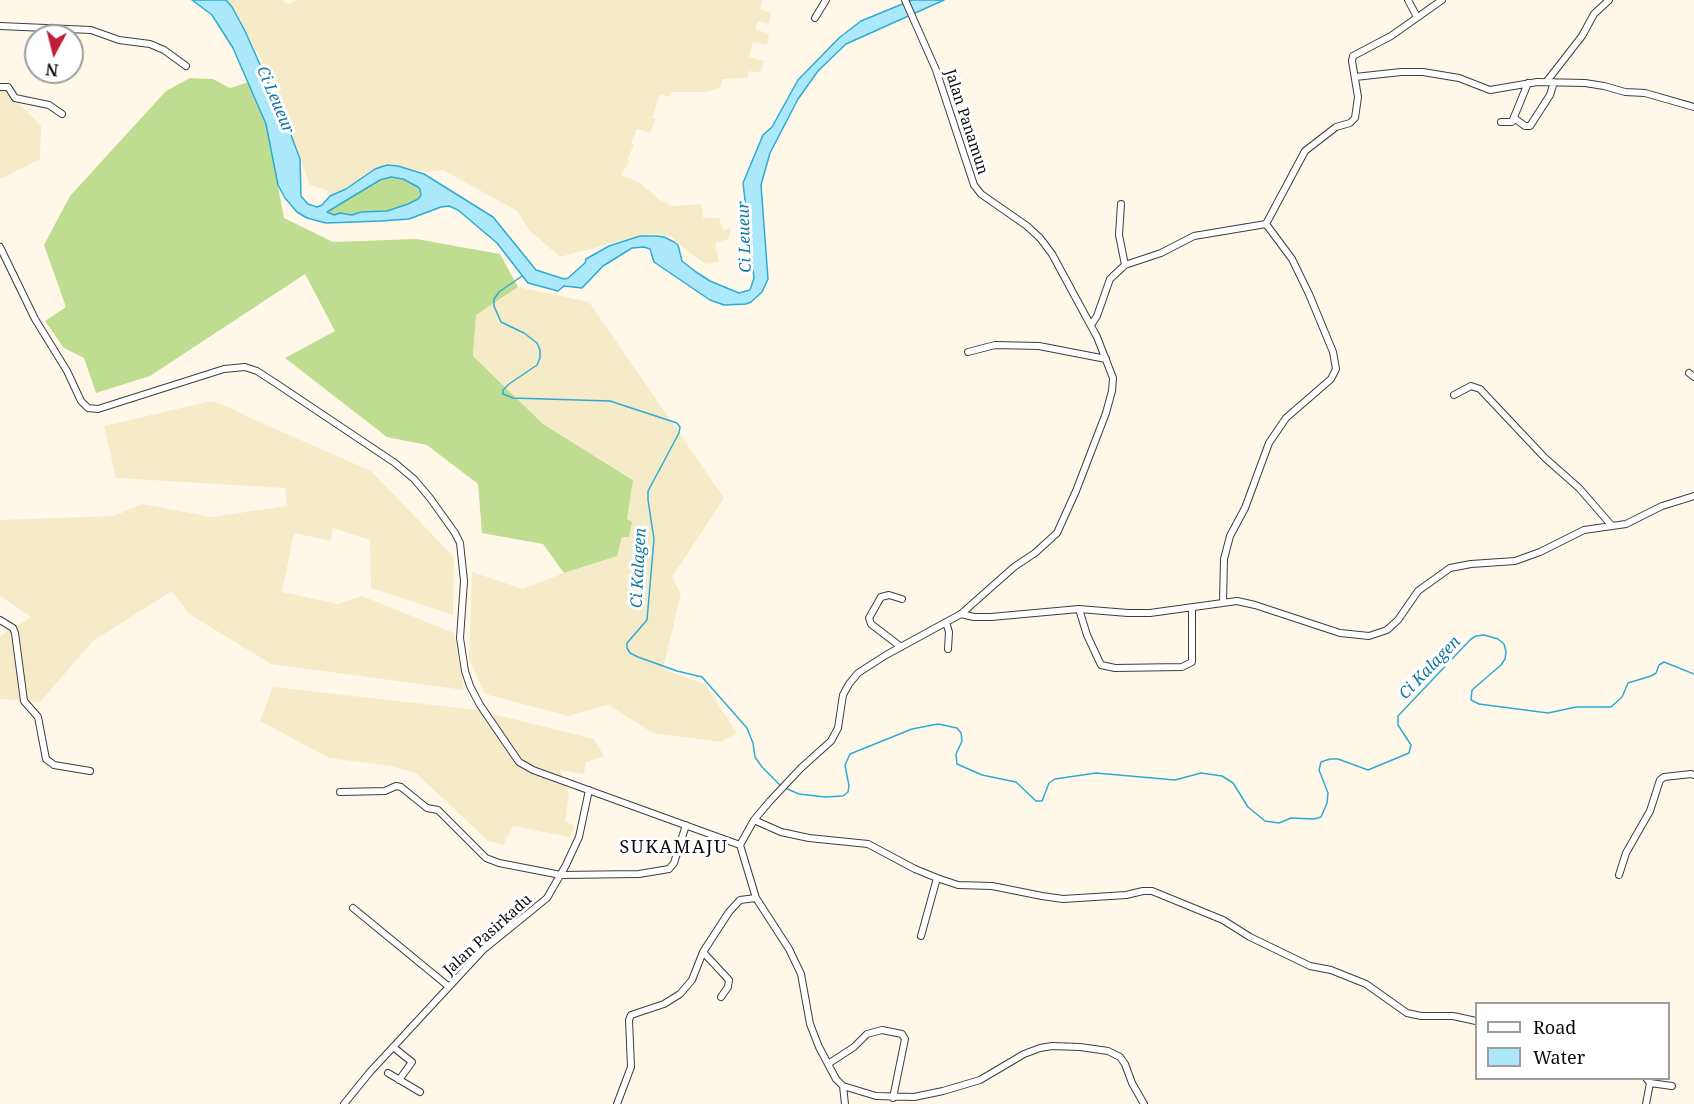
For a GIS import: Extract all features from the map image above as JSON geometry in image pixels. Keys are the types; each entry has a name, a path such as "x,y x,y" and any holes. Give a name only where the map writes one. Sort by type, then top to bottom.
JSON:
{"street":[{"path":"815,18 826,0"},
{"path":"1408,0 1417,17"},
{"path":"1266,224 1305,151 1336,127 1350,123 1355,118 1359,102 1352,61 1354,54 1381,42 1442,0"},
{"path":"1546,81 1582,36 1594,14 1609,0"},
{"name":"Jalan Panamun","path":"740,845 754,820 801,768 835,736 843,695 852,679 865,668 961,614 1057,533 1071,504 1106,413 1113,384 1097,337 1052,254 1040,238 1015,216 981,194 974,185 943,90 905,1"},
{"path":"0,26 91,30 119,40 150,44 164,50 186,66"},
{"path":"1355,77 1423,72 1459,78 1490,90 1546,81 1585,83 1625,92 1646,93 1694,107"},
{"path":"1514,118 1530,126 1550,94 1554,82"},
{"path":"1501,122 1511,123 1528,83"},
{"path":"0,87 8,87 15,98 47,105 62,114"},
{"path":"1121,204 1119,235 1125,266"},
{"path":"1091,325 1097,316 1110,279 1125,266 1161,253 1194,236 1266,224"},
{"path":"1223,603 1224,559 1230,536 1249,499 1269,443 1286,418 1331,379 1336,369 1333,352 1310,294 1292,259 1266,224"},
{"path":"0,247 35,319 67,371 81,401 88,408 99,409 224,369 250,368 394,463 414,479 460,543 464,581 460,638 462,656 470,686 514,755 524,766 740,845 756,898 789,949 801,974 810,1024 828,1064 836,1079 843,1086 858,1092 893,1098 914,1097 980,1080 1032,1050 1052,1046 1080,1047 1115,1053 1125,1064 1131,1083 1144,1104"},
{"path":"968,352 995,345 1039,346 1106,359"},
{"path":"1454,395 1471,386 1480,389 1545,458 1579,488 1612,526"},
{"path":"961,614 992,617 1079,609 1128,613 1237,602 1255,605 1340,633 1369,636 1387,630 1398,620 1418,591 1450,568 1515,561 1540,552 1584,530 1635,521 1662,506 1694,496"},
{"path":"901,647 871,624 869,618 881,597 889,595 902,600"},
{"path":"1079,609 1087,635 1101,665 1115,668 1182,667 1192,662 1192,608"},
{"path":"0,621 13,628 15,633 24,700 38,717 46,759 54,765 90,771"},
{"path":"946,622 949,632 948,649"},
{"path":"1619,875 1626,853 1650,812 1660,780 1664,777 1693,773"},
{"path":"340,792 401,787 428,808 438,810 486,858 499,863 561,875 639,874 669,869 674,863 686,825"},
{"name":"Jalan Pasirkadu","path":"344,1104 448,986 483,950 547,898 579,837 589,790"},
{"path":"754,820 781,832 809,838 868,844 937,878 958,885 992,886 1053,898 1126,895 1152,891 1223,920 1250,937 1310,966 1331,970 1366,984 1407,1013 1421,1016 1453,1016 1475,1021"},
{"path":"921,936 937,878"},
{"path":"617,1104 632,1067 629,1020 631,1015 664,1004 680,994 692,980 703,952 729,912 740,900 756,898"},
{"path":"353,908 448,986"},
{"path":"703,952 729,982 721,998"},
{"path":"828,1064 854,1047 867,1034 882,1030 902,1034 905,1039 893,1098"},
{"path":"393,1047 412,1062 399,1080"},
{"path":"388,1074 420,1092"},
{"path":"1646,1104 1648,1081 1672,1086"},
{"path":"843,1086 845,1104"}],"shaded area":[{"path":"226,0 281,0 289,4 296,0 762,0 760,9 771,13 769,24 758,21 755,29 769,34 767,45 753,42 749,57 764,61 761,73 749,71 747,78 722,79 720,88 707,92 672,92 670,97 660,94 652,118 656,119 650,133 637,129 631,143 634,145 628,157 629,162 621,175 639,182 660,200 672,206 701,204 703,218 719,218 723,230 731,228 728,239 715,243 719,262 705,264 672,237 657,234 642,235 560,257 530,231 517,211 443,170 428,172 387,165 375,169 346,189 330,196 327,190 310,185 288,127 266,81 261,59"},
{"path":"0,88 4,88 41,126 40,159 0,179"},
{"path":"518,287 589,302 724,498 672,577 681,594 663,669 705,684 737,733 721,742 653,733 608,705 568,716 485,694 469,659 472,572 523,589 617,556 622,537 629,537 627,519 633,479 543,424 473,356 476,315"},
{"path":"211,401 227,406 371,471 454,557 453,615 371,588 370,540 333,528 331,541 294,533 282,592 338,604 362,596 454,633 464,690 271,664 189,614 172,591 93,641 40,702 0,699 0,636 31,617 0,596 0,520 114,516 142,504 211,517 287,506 285,488 116,478 104,426"},
{"path":"273,687 477,710 594,739 604,756 586,762 584,774 560,770 569,794 565,821 575,826 570,837 513,826 503,845 488,841 417,774 392,766 329,758 260,721"}],"green space":[{"path":"190,78 213,79 230,88 249,82 266,124 284,218 333,242 416,239 500,254 518,287 476,315 473,356 543,424 633,480 627,519 632,522 629,537 622,537 617,556 564,573 543,544 482,533 478,484 427,445 387,437 285,358 335,331 305,274 150,376 96,393 84,358 64,348 45,321 66,307 44,245 70,196 166,91"},
{"path":"391,177 403,179 418,187 421,195 408,204 387,211 361,212 352,215 340,213 334,215 327,212 380,180"}],"water":[{"name":"Ci Leueur","path":"192,0 226,0 232,7 288,127 300,159 301,196 308,204 317,207 322,205 330,196 346,189 375,169 387,165 398,166 424,174 493,217 536,270 564,279 568,278 585,263 586,259 609,246 640,236 656,236 664,237 678,245 682,261 696,272 710,281 739,293 750,290 754,278 743,183 763,135 772,127 798,80 839,38 861,21 912,0 944,0 846,44 818,71 798,99 770,153 761,185 768,279 762,292 751,302 724,305 710,300 654,262 650,249 644,247 632,248 603,266 582,288 564,286 558,291 528,283 497,243 458,210 449,206 409,219 326,223 307,218 297,212 278,185 266,124 233,48 212,15","holes":["391,177 403,179 420,189 421,195 418,199 387,211 361,212 352,215 340,213 334,215 327,212 380,180"]}],"waterway":[{"name":"Ci Kalagen","path":"522,276 499,292 494,299 494,306 501,322 524,333 537,343 540,358 537,365 509,384 503,390 503,394 513,398 610,401 677,423 680,427 648,491 654,539 647,620 627,643 627,648 630,653 638,657 702,677 747,728 755,757 781,786"},
{"name":"Ci Kalagen","path":"785,788 799,794 825,797 843,796 848,792 845,765 850,754 912,729 938,724 957,728 961,733 962,741 956,754 957,764 982,775 1016,782 1036,801 1042,801 1049,783 1055,779 1096,773 1175,780 1201,773 1222,776 1233,783 1248,807 1265,821 1279,823 1291,818 1314,819 1321,817 1327,803 1328,793 1319,770 1321,762 1338,759 1368,770 1409,753 1411,745 1398,725 1398,716 1476,636 1484,635 1498,639 1504,644 1506,652 1501,665 1472,690 1471,700 1479,704 1548,713 1576,707 1611,707 1622,697 1628,683 1651,676 1664,662 1694,674"}],"district":[{"name":"SUKAMAJU","path":"674,848"}]}
